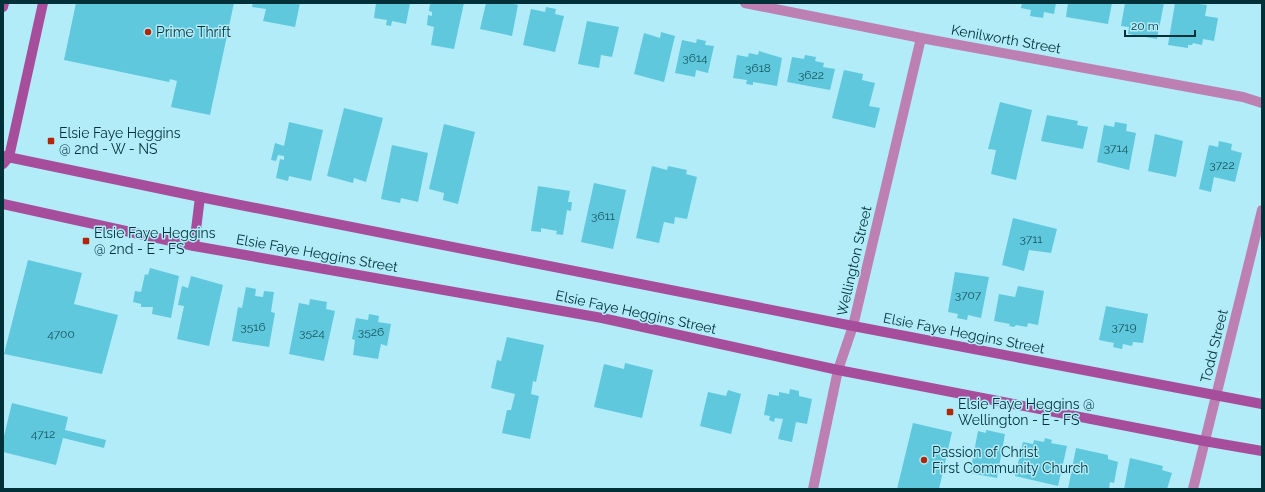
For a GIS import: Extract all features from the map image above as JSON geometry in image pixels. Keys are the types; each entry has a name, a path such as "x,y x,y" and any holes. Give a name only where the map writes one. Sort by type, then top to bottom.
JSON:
{"main road":[{"path":"3,7 4,3"},
{"path":"5,159 43,3"},
{"name":"Elsie Faye Heggins Street","path":"5,159 853,326 1262,404"},
{"path":"194,246 200,197"},
{"name":"Elsie Faye Heggins Street","path":"3,204 194,246 602,318 838,370 1204,442 1262,451"}],"street":[{"name":"Kenilworth Street","path":"745,3 921,38 1243,97 1262,103"},
{"name":"Wellington Street","path":"812,489 838,370 853,326 921,38"},
{"name":"Todd Street","path":"1193,489 1262,210"}],"building":[{"name":"Prime Thrift","path":"76,3 234,3 210,115 171,107 177,81 170,79 169,82 64,60"},
{"path":"253,3 300,3 295,27 263,21 266,9 252,7"},
{"path":"376,3 410,3 406,24 392,21 391,26 386,25 387,20 374,18"},
{"path":"430,3 464,3 454,49 431,45 434,27 427,25 428,15 432,16 432,12 429,11"},
{"path":"486,3 511,3 518,5 512,36 480,29"},
{"path":"1022,3 1056,3 1054,14 1044,12 1043,18 1030,16 1031,10 1021,8"},
{"path":"1068,3 1112,3 1108,24 1066,17"},
{"path":"1125,3 1164,3 1157,39 1128,34 1129,27 1121,26"},
{"path":"1175,3 1207,5 1205,16 1218,18 1214,41 1203,39 1202,45 1193,43 1192,45 1188,45 1188,48 1168,45"},
{"path":"546,7 556,9 555,14 564,16 555,52 523,45 531,9 545,12"},
{"path":"587,21 619,27 612,57 601,55 599,68 578,64"},
{"path":"661,32 675,36 664,82 634,74 644,33 660,38"},
{"path":"697,39 706,41 705,45 714,46 708,73 696,70 695,77 675,73 682,40 696,43"},
{"path":"759,51 782,58 777,86 753,82 753,85 746,84 747,80 733,78 737,55 748,57 749,53 758,55"},
{"path":"805,55 816,57 815,61 824,63 823,67 835,69 830,90 787,82 792,57 804,59"},
{"path":"844,70 863,74 862,80 875,83 869,106 880,108 875,128 832,118"},
{"path":"1000,102 1032,110 1016,180 991,174 996,150 988,149"},
{"path":"344,108 383,118 366,182 354,178 353,183 327,176"},
{"path":"1047,115 1078,121 1077,125 1088,127 1083,149 1041,141"},
{"path":"289,122 323,130 311,181 289,176 288,181 276,178 280,159 284,160 284,156 278,155 276,161 271,160 275,143 284,146"},
{"path":"1115,122 1127,124 1126,131 1136,133 1129,170 1097,162 1104,125 1114,127"},
{"path":"444,124 475,132 458,204 443,200 444,193 429,189"},
{"path":"1155,134 1183,141 1176,177 1148,171"},
{"path":"1219,141 1232,144 1231,150 1242,153 1235,182 1214,177 1211,192 1199,189 1209,145 1218,147"},
{"path":"392,145 428,153 418,202 401,198 400,203 381,199"},
{"path":"652,166 667,170 668,166 687,170 686,174 697,177 687,219 675,217 674,224 664,222 659,243 636,238"},
{"path":"594,183 626,190 613,249 581,242"},
{"path":"538,186 570,191 568,202 572,202 571,211 567,210 563,235 556,234 557,231 541,228 541,232 531,231"},
{"path":"1013,218 1057,229 1051,253 1029,250 1024,271 1002,265"},
{"path":"28,260 82,273 74,304 118,315 102,374 4,354"},
{"path":"150,268 179,276 171,318 152,314 153,307 141,307 141,304 133,302 135,291 141,292 145,274 148,275"},
{"path":"955,272 989,277 981,318 968,315 967,320 957,318 958,314 948,312"},
{"path":"191,276 223,285 209,346 177,339 184,306 178,305 182,286 188,288"},
{"path":"1018,286 1044,291 1038,325 1028,323 1027,327 1016,325 1014,327 1009,326 1010,324 994,321 999,294 1015,297"},
{"path":"246,287 256,289 255,296 263,297 264,291 274,292 271,312 275,313 269,347 232,341 238,307 242,308"},
{"path":"310,299 327,302 326,309 335,311 324,361 289,354 299,303 309,305"},
{"path":"1106,306 1148,314 1143,343 1133,342 1132,346 1123,344 1122,349 1113,347 1114,343 1099,340"},
{"path":"369,314 379,316 378,322 391,324 387,346 381,344 378,359 353,355 355,340 352,339 356,318 368,320"},
{"path":"507,337 544,345 536,382 533,381 531,394 539,396 530,439 502,433 507,410 511,410 515,394 491,388 497,360 501,361"},
{"path":"625,363 653,370 642,418 594,407 604,364 624,369"},
{"path":"790,389 799,391 799,396 812,399 807,424 796,422 792,442 778,439 783,419 775,418 774,422 769,420 770,416 764,415 768,394 779,396 779,392 789,394"},
{"path":"728,390 741,394 731,434 700,426 708,392 726,396"},
{"path":"12,403 68,417 65,430 106,440 104,448 63,438 56,465 3,452 3,440"},
{"name":"Passion of Christ First Community Church","path":"913,423 952,432 939,489 897,489"},
{"path":"986,430 1005,434 997,478 970,473 978,431 986,433"},
{"path":"1045,438 1052,440 1051,443 1067,446 1058,486 1015,476 1023,442 1033,444 1034,440 1044,442"},
{"path":"1076,448 1108,455 1108,459 1118,462 1114,483 1110,482 1109,489 1068,489"},
{"path":"1130,458 1163,466 1162,470 1172,473 1167,489 1124,489"}],"place":[{"name":"Prime Thrift","path":"148,32"},
{"name":"Elsie Faye Heggins @ 2nd - W - NS","path":"51,141"},
{"name":"Elsie Faye Heggins @ 2nd - E - FS","path":"86,241"},
{"name":"Elsie Faye Heggins @ Wellington - E - FS","path":"950,412"},
{"name":"Passion of Christ First Community Church","path":"924,460"}]}
